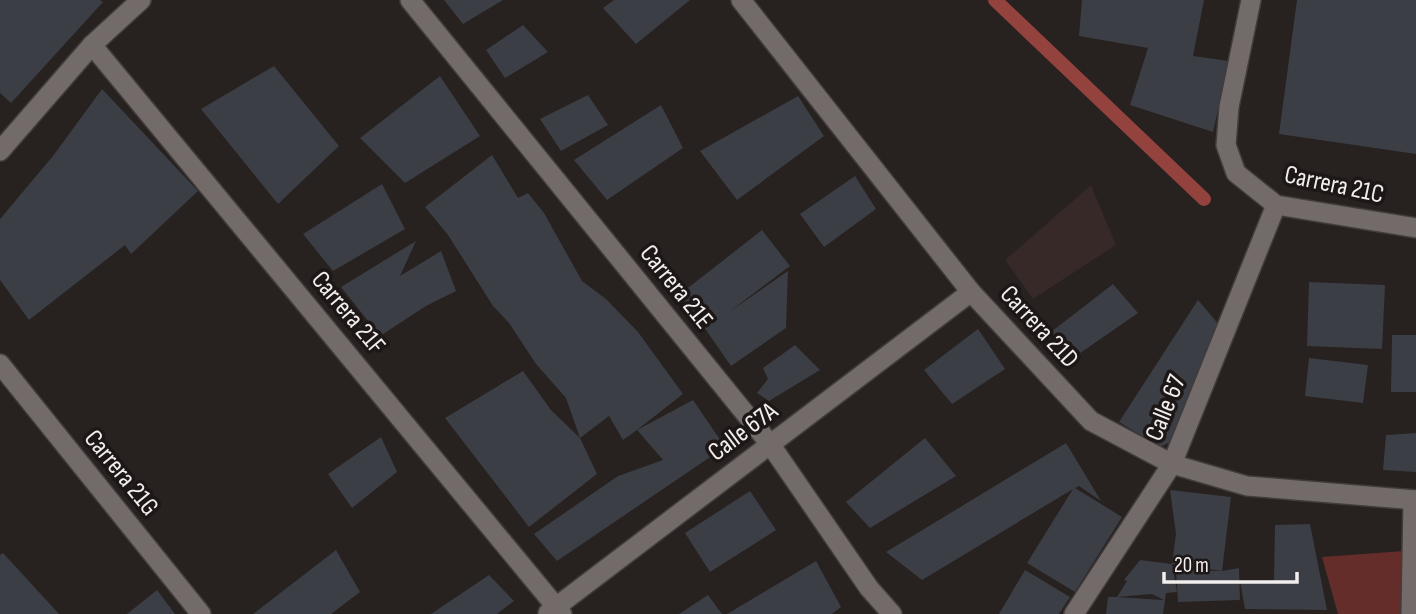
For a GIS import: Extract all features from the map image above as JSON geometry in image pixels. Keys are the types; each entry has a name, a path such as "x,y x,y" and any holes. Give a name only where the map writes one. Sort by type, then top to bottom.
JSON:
{"street":[{"name":"Carrera 21E","path":"410,0 770,444 869,588 892,614"},
{"name":"Carrera 21D","path":"741,0 971,292 1091,421 1172,464 1247,486 1415,500"},
{"name":"Carrera 21C","path":"1251,0 1228,107 1226,145 1236,173 1276,205 1416,228"},
{"path":"0,151 132,3"},
{"name":"Carrera 21F","path":"92,45 556,612"},
{"name":"Calle 67","path":"1073,614 1172,464 1276,205"},
{"name":"Calle 67A","path":"556,612 770,444 971,292"},
{"name":"Carrera 21G","path":"0,364 201,614"},
{"path":"1410,614 1415,500"}],"shaded area":[{"path":"1091,185 1116,245 1033,299 1005,260"},
{"path":"1404,551 1403,614 1338,614 1322,557"}],"building":[{"path":"0,0 103,2 11,103 0,93"},
{"path":"444,0 503,0 463,24"},
{"path":"614,0 690,0 636,44 603,8"},
{"path":"1082,0 1204,0 1193,56 1229,61 1213,132 1130,105 1148,48 1079,36"},
{"path":"1297,0 1416,0 1416,154 1279,134"},
{"path":"523,25 548,52 505,78 486,50"},
{"path":"274,66 339,146 278,204 201,109"},
{"path":"440,76 480,136 405,183 360,138"},
{"path":"102,89 198,191 131,254 125,245 29,320 0,280 0,219 53,156"},
{"path":"588,95 608,125 561,151 540,119"},
{"path":"798,96 824,136 737,200 700,151"},
{"path":"661,105 683,148 607,200 574,160"},
{"path":"492,155 518,198 528,193 544,213 582,281 606,299 638,332 683,394 623,440 609,416 580,438 566,398 536,364 509,323 493,306 448,235 425,207"},
{"path":"855,176 876,209 824,247 800,214"},
{"path":"382,184 405,229 333,271 303,234"},
{"path":"762,230 790,266 729,312 788,271 786,328 731,366 679,295"},
{"path":"416,241 400,276 441,251 456,291 426,306 380,336 341,287"},
{"path":"1309,282 1385,285 1382,349 1307,346"},
{"path":"1113,284 1138,313 1073,358 1051,332"},
{"path":"1198,300 1220,326 1178,438 1160,447 1119,422"},
{"path":"978,329 1005,369 952,404 924,370"},
{"path":"1392,335 1416,335 1416,392 1391,392"},
{"path":"795,345 820,370 769,401 757,393 768,379 763,368"},
{"path":"1309,358 1368,365 1363,403 1305,396"},
{"path":"523,371 551,410 580,438 597,474 529,527 445,418"},
{"path":"693,400 725,447 557,561 534,534 618,476 663,460 637,430"},
{"path":"1416,433 1416,472 1383,470 1386,435"},
{"path":"381,437 397,472 352,508 328,474"},
{"path":"925,438 956,476 870,528 846,502"},
{"path":"1066,443 1101,501 1079,486 1075,488 1122,517 1075,592 1027,563 1073,489 922,580 886,552"},
{"path":"1170,490 1231,497 1222,571 1172,564 1176,534"},
{"path":"750,491 776,530 710,572 685,533"},
{"path":"1310,524 1327,610 1245,609 1240,581 1274,582 1275,525"},
{"path":"336,550 360,592 331,614 253,614"},
{"path":"3,553 59,614 0,614 0,555"},
{"path":"1140,560 1172,564 1177,592 1166,593 1163,614 1106,614 1108,597 1164,600 1152,594 1117,597 1127,581 1124,580"},
{"path":"816,561 841,607 832,614 727,614"},
{"path":"1239,568 1240,600 1178,602 1176,570 1222,571"},
{"path":"1025,570 1070,597 1059,614 999,614"},
{"path":"489,575 514,601 497,614 431,614"},
{"path":"157,590 175,614 127,614"},
{"path":"708,595 722,614 679,614"}],"waterway":[{"path":"995,0 1204,199"}]}
